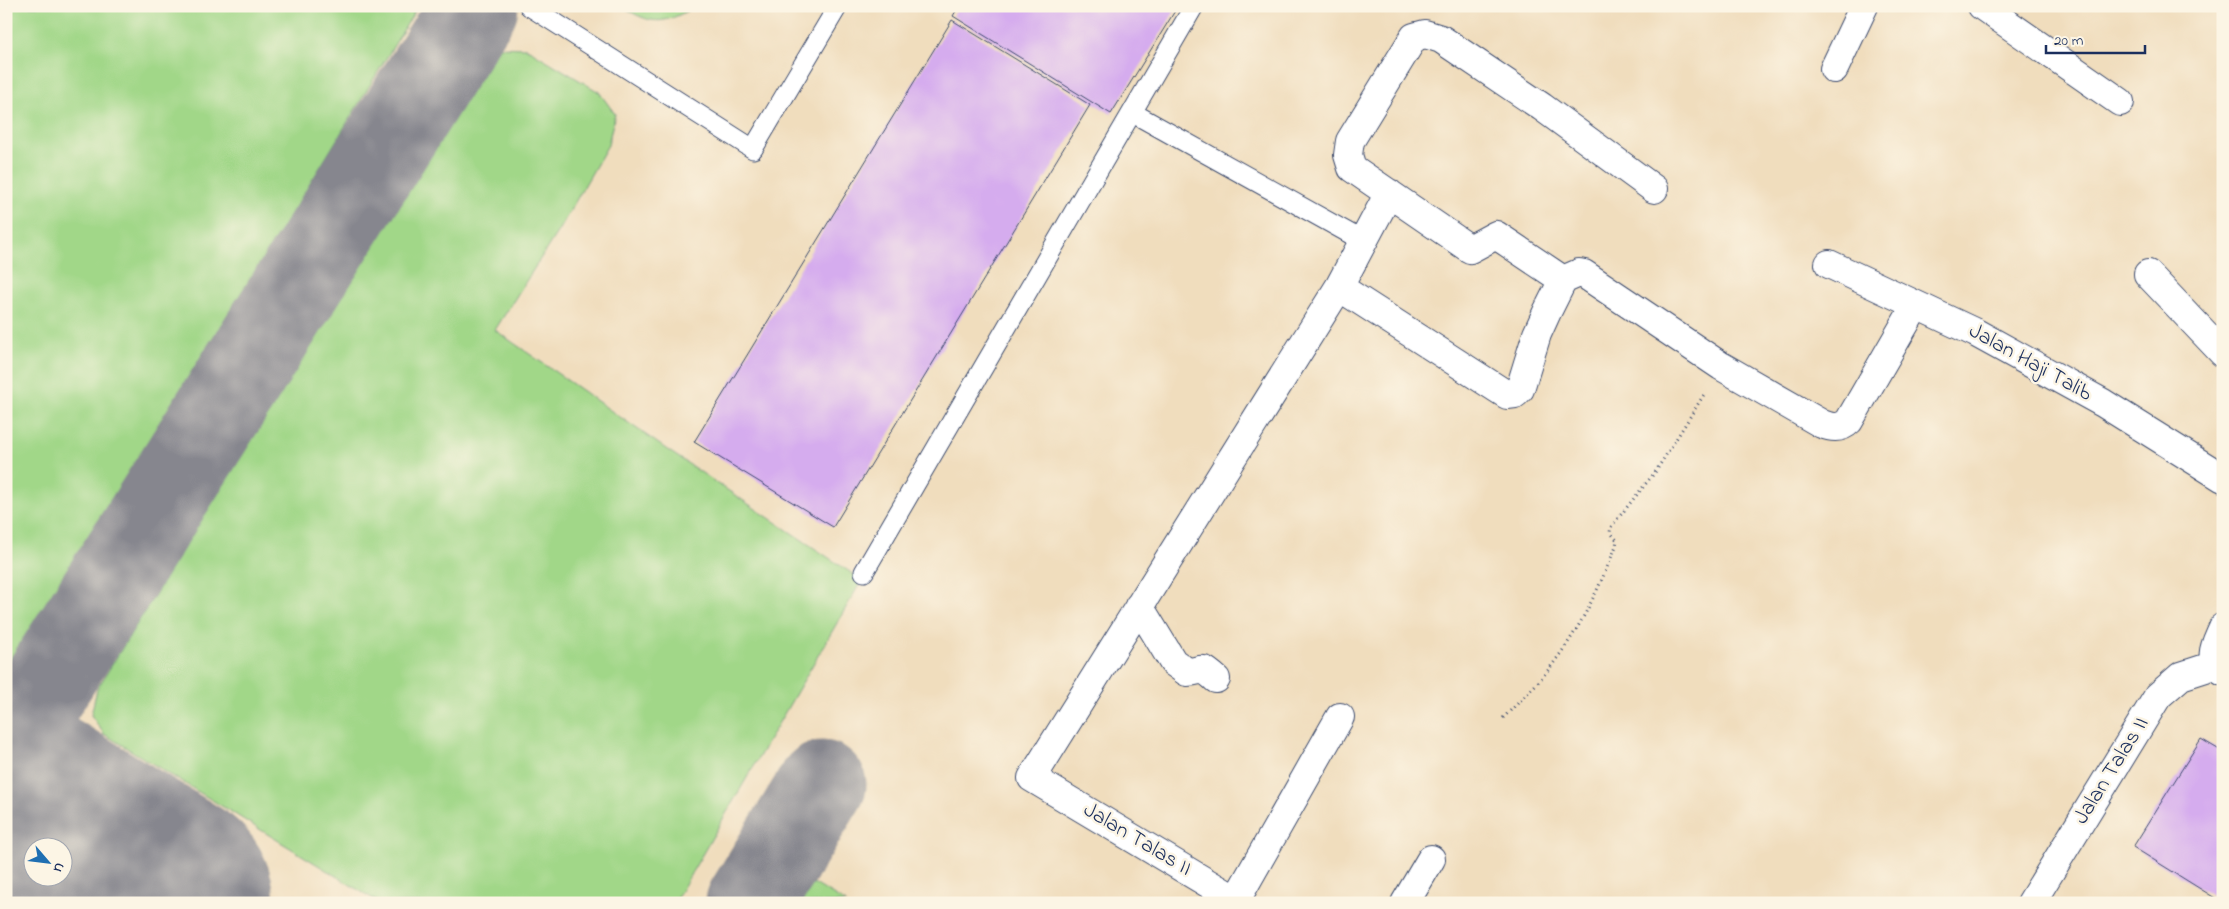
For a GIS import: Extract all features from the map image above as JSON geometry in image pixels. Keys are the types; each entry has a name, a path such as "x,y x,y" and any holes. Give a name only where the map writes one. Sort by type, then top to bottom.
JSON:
{"street":[{"path":"1834,69 1864,6"},
{"path":"1982,6 2120,102"},
{"path":"1563,280 1496,235 1470,249 1352,168 1348,155 1350,141 1414,37 1425,34 1441,39 1542,107 1654,189"},
{"path":"1216,678 1205,669 1199,668 1187,672 1173,662 1139,606 1339,287 1389,193"},
{"name":"Jalan Haji Talib","path":"1829,264 1976,333 2103,403 2223,478"},
{"path":"1339,287 1507,395 1515,394 1520,389 1537,334 1563,280 1579,273 1584,274 1721,366 1822,424 1833,427 1844,426 1849,421 1916,305"},
{"path":"2148,274 2223,353"},
{"name":"Jalan Talas II","path":"1139,606 1032,778 1239,901"},
{"path":"2219,668 2213,658 2215,646 2223,628"},
{"name":"Jalan Talas II","path":"2031,903 2158,696 2181,676 2219,668"},
{"path":"1239,901 1340,717"},
{"path":"1405,903 1431,859"}],"lane":[{"path":"529,6 753,149 838,6"},
{"path":"864,572 1194,6"},
{"path":"1133,113 1363,241"}],"path":[{"path":"1503,718 1539,682 1567,645 1600,585 1616,546 1617,540 1610,532 1611,527 1656,471 1721,366"}],"green space":[{"path":"6,6 418,6 31,643 15,659 6,661"},
{"path":"620,6 692,6 687,11 670,19 656,21 649,20"},
{"path":"500,47 526,48 599,92 615,114 608,145 563,223 495,330 666,449 862,580 674,903 380,903 104,734 91,715 97,689 477,72"},
{"path":"810,881 846,903 798,903"}],"building":[{"path":"959,6 1178,6 1111,114 953,16"},
{"path":"952,20 1090,105 833,527 694,442"},
{"path":"2201,739 2223,752 2223,903 2133,847"}],"taxiway":[{"path":"6,748 474,6"},
{"path":"750,903 822,785"}],"runway":[{"path":"6,805 164,903"}]}
